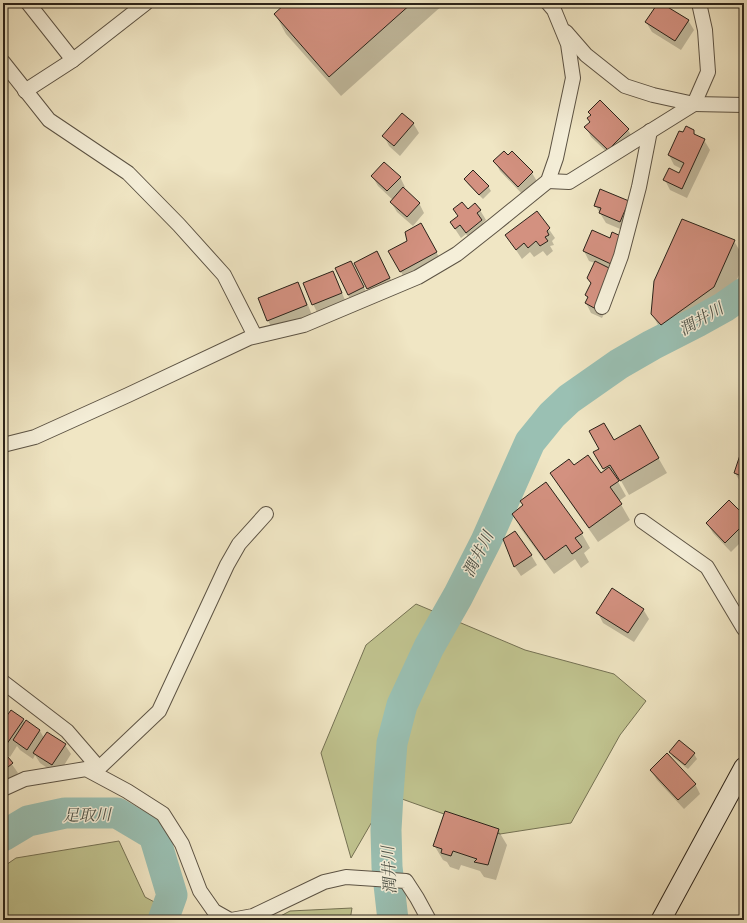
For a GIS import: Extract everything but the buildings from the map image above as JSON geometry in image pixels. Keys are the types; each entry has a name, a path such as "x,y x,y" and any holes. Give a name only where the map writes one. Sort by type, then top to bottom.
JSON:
{"street":[{"path":"28,3 73,60"},
{"path":"25,90 73,60 146,3"},
{"path":"3,445 35,437 255,336 304,325 418,277 457,254 548,180 556,158 573,78 568,44 554,10 548,3"},
{"path":"548,180 569,182 650,131 681,114 694,104 708,72 705,30 699,3"},
{"path":"560,26 586,55 625,86 653,95 694,104 744,105"},
{"path":"3,62 49,120 128,173 179,225 224,275 255,336"},
{"path":"602,307 621,256 639,187 650,131"},
{"path":"3,789 25,779 93,769 159,711 227,565 239,544 266,514"},
{"path":"642,521 707,568 744,628"},
{"path":"3,682 67,730 93,769 163,814 182,844 200,891 214,911 231,920 253,916 324,882 346,877 406,881 418,898 429,920"},
{"path":"661,920 744,767"}],"green space":[{"path":"416,604 525,650 614,674 646,701 620,735 571,823 500,834 388,794 351,858 321,753 366,645"},
{"path":"119,841 145,897 188,920 3,920 3,867 16,858"},
{"path":"352,908 350,920 273,920 290,911"}],"waterway":[{"name":"潤井川","path":"393,920 387,867 386,830 392,743 402,705 429,647 458,596 486,541 530,442 552,415 569,399 619,364 724,307 744,293"},
{"name":"足取川","path":"3,836 28,821 65,813 117,813 154,835 172,895 163,920"}]}
